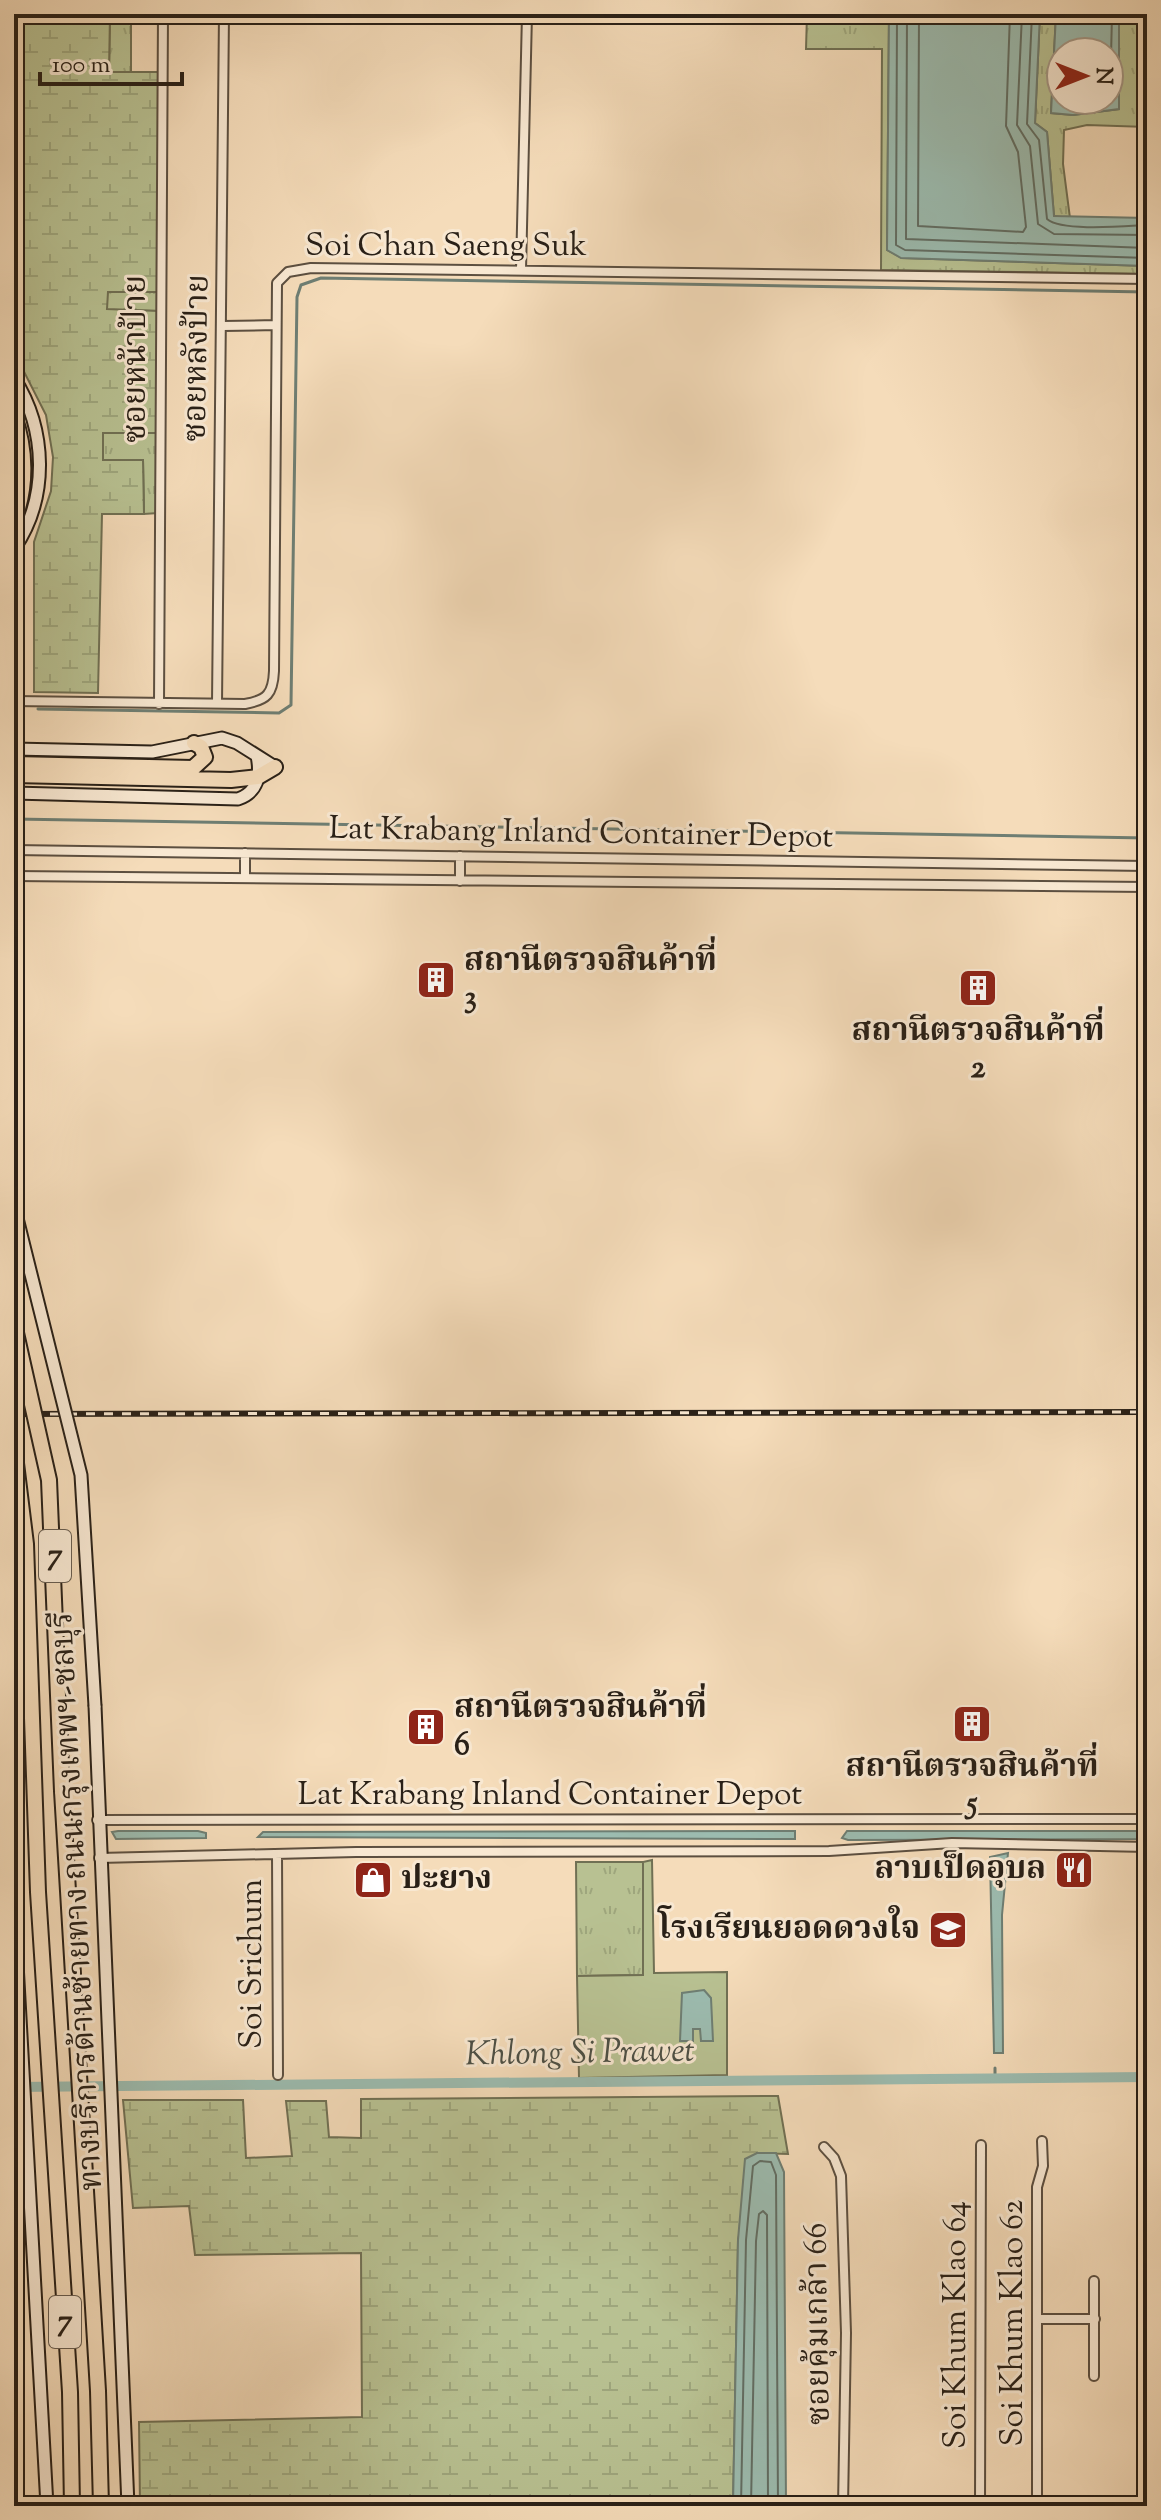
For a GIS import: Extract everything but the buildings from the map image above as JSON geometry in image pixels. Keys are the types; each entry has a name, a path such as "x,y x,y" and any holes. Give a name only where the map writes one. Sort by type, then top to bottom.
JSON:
{"highway":[{"path":"14,416 24,478 14,520"},
{"path":"14,764 193,768 202,762 204,751 194,743"},
{"path":"14,775 231,780 258,777 275,767"},
{"name":"7","path":"14,1324 49,1480 54,1544 62,1791 98,2391 101,2506"},
{"name":"7","path":"14,1447 26,1544 46,2026 70,2392 72,2506"}],"main road":[{"path":"14,378 33,419 40,469 30,517 14,549"},
{"path":"14,749 152,752 222,738 275,767"},
{"path":"14,793 238,799 248,796 258,777 257,756"},
{"name":"ทางบริการด้านซ้ายทาง ถนนกรุงเทพฯ-ชลบุรี","path":"14,1206 81,1475 95,1706 97,1820 109,2028 128,2506"},
{"path":"14,1909 47,2506"}],"street":[{"name":"ซอยหน้าป้าย","path":"159,704 163,14"},
{"name":"ซอยหลังป้าย","path":"217,703 224,14"},
{"path":"521,270 527,14"},
{"name":"Soi Chan Saeng Suk","path":"14,701 217,703 260,701 271,693 277,283 288,272 311,268 1147,279"},
{"path":"223,326 276,325"},
{"name":"Lat Krabang Inland Container Depot","path":"14,850 1147,866"},
{"path":"245,853 245,878"},
{"path":"460,856 460,881"},
{"name":"Lat Krabang Inland Container Depot","path":"14,876 1147,887"},
{"name":"Lat Krabang Inland Container Depot","path":"97,1820 1147,1819"},
{"name":"Lat Krabang Inland Container Depot","path":"99,1858 829,1851 952,1843 1147,1847"},
{"name":"Soi Srichum","path":"277,1854 278,2075"},
{"name":"Soi Khum Klao 62","path":"1037,2506 1037,2187 1043,2166 1042,2141"},
{"name":"Soi Khum Klao 64","path":"980,2506 981,2145"},
{"name":"ซอยคุ้มเกล้า 66","path":"824,2147 841,2176 846,2333 843,2506"},
{"path":"1094,2281 1094,2376"},
{"path":"1039,2319 1095,2319"}],"green space":[{"path":"14,14 110,14 109,72 161,72 158,292 108,292 107,309 159,311 158,433 103,433 103,460 143,460 144,514 102,514 98,693 34,692 34,542 51,491 53,457 46,415 14,352"},
{"path":"110,14 131,14 131,72 109,72"},
{"path":"807,14 889,14 887,250 902,258 1147,266 1147,274 881,270 882,49 806,49"},
{"path":"1040,14 1056,14 1055,36 1045,36 1045,116 1125,116 1125,36 1119,36 1119,14 1147,15 1147,127 1087,125 1064,130 1063,164 1070,218 1054,216 1047,132 1035,123"},
{"path":"107,292 158,292 159,311 107,310"},
{"path":"103,432 158,433 158,513 144,514 143,460 103,460"},
{"path":"652,1860 654,1973 727,1972 727,2075 579,2078 577,1976 643,1975 643,1862"},
{"path":"576,1862 643,1862 643,1975 577,1976"},
{"path":"778,2096 788,2154 757,2153 738,2240 733,2506 140,2506 139,2422 362,2417 361,2253 195,2255 189,2206 133,2208 123,2100 243,2100 246,2158 292,2156 286,2101 326,2101 329,2137 361,2138 361,2099"}],"water":[{"path":"889,14 1040,14 1035,123 1047,132 1054,216 1147,218 1147,266 901,258 887,250"},
{"path":"1056,14 1119,14 1119,36 1055,36"},
{"path":"198,1831 206,1833 206,1838 116,1839 112,1832"},
{"path":"795,1831 795,1839 258,1837 263,1832"},
{"path":"847,1831 1147,1831 1147,1839 848,1840 842,1838"},
{"path":"1008,1853 1002,1915 1003,2053 994,2053 990,1857"},
{"path":"704,1990 711,1998 713,2041 701,2041 700,2029 693,2029 693,2041 680,2041 682,1993"},
{"path":"757,2153 776,2153 784,2172 786,2506 733,2506 738,2240 745,2159"}],"waterway":[{"path":"38,709 279,713 291,705 297,297 301,285 321,278 1147,292"},
{"path":"14,819 1147,838"},
{"path":"995,2068 995,2079"},
{"name":"Khlong Si Prawet","path":"14,2087 1147,2077"},
{"path":"14,2382 17,2506"}],"railway":[{"path":"14,1414 1147,1412"}],"place":[{"name":"สถานีตรวจสินค้าที่ 3","path":"436,980"},
{"name":"สถานีตรวจสินค้าที่ 2","path":"978,988"},
{"name":"สถานีตรวจสินค้าที่ 5","path":"972,1724"},
{"name":"สถานีตรวจสินค้าที่ 6","path":"426,1727"},
{"name":"ลาบเป็ดอุบล","path":"1074,1870"},
{"name":"ปะยาง","path":"373,1880"},
{"name":"โรงเรียนยอดดวงใจ","path":"948,1930"}]}
